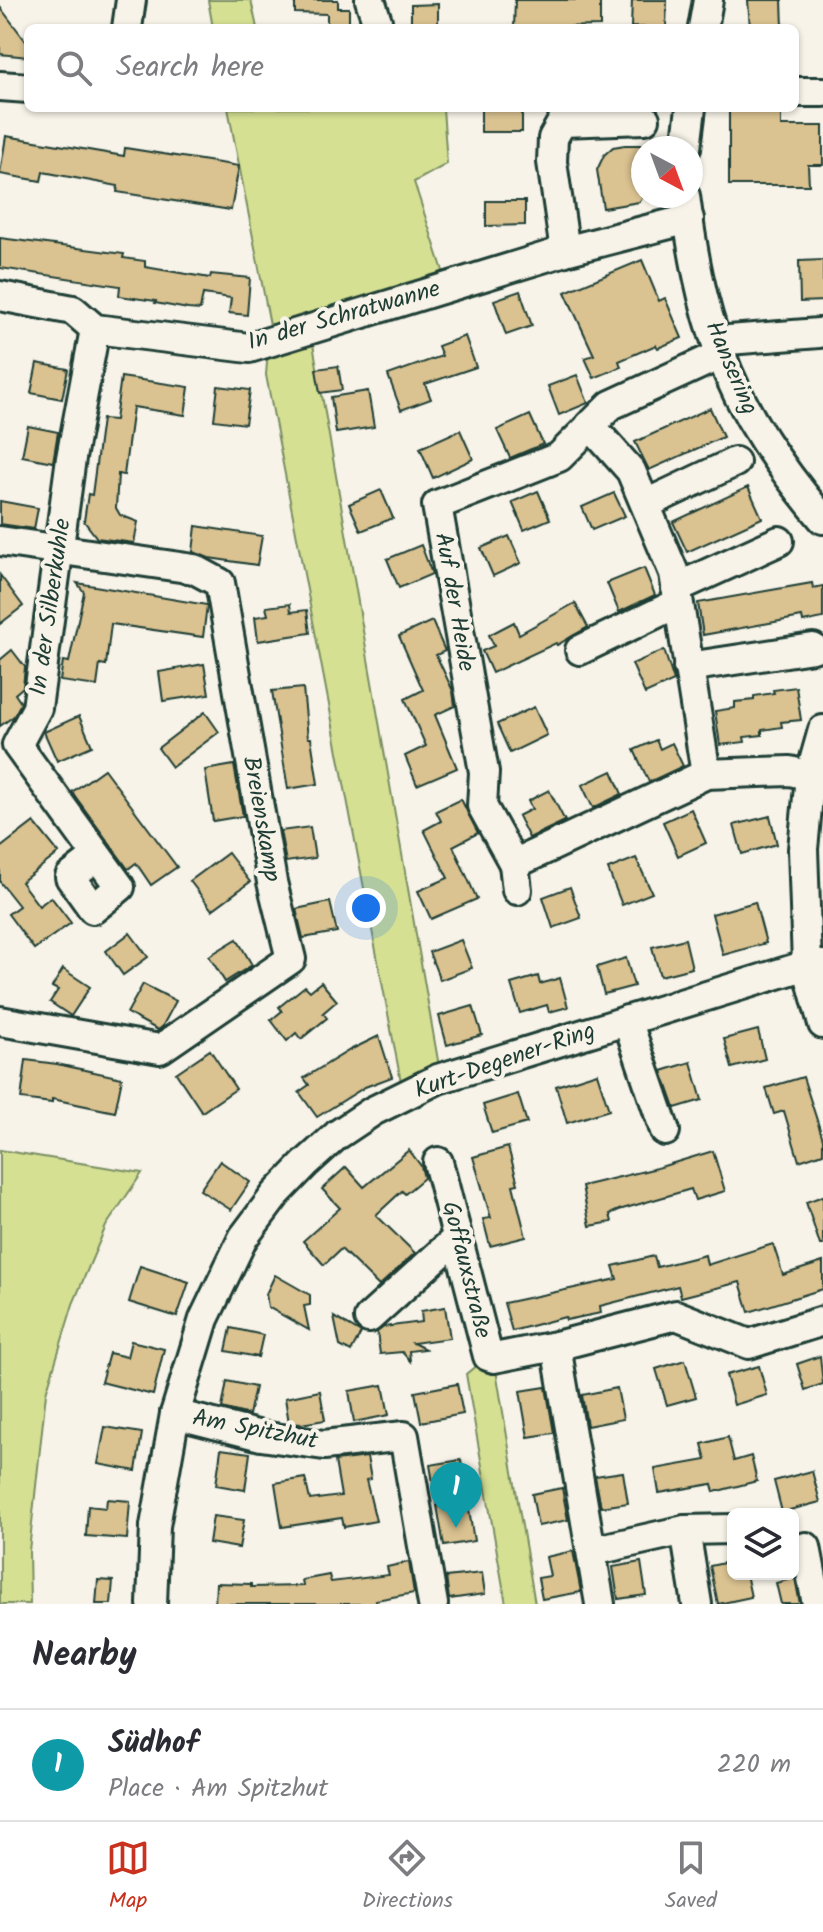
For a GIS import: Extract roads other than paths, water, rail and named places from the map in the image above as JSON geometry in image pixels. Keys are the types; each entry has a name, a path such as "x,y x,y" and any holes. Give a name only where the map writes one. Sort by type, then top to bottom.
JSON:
{"street":[{"path":"128,24 131,0"},
{"path":"370,0 377,24"},
{"path":"704,24 708,0"},
{"path":"0,86 24,88"},
{"path":"799,92 823,92"},
{"path":"688,136 690,112"},
{"path":"565,251 552,162 553,138 562,122 645,119"},
{"name":"In der Schratwanne","path":"0,296 73,310 95,329 249,348 565,251 687,208"},
{"name":"Hansering","path":"687,208 701,291 718,348 754,424 787,477 823,519"},
{"name":"In der Silberkuhle","path":"95,329 71,458 37,708 17,745 96,857"},
{"path":"718,348 819,333"},
{"name":"Auf der Heide","path":"718,348 611,405 559,457 437,505 484,772 482,806 515,877 706,774 790,771 816,778"},
{"path":"590,425 631,471 674,573 706,774"},
{"path":"646,504 735,462"},
{"name":"Breienskamp","path":"0,541 194,569 220,583 272,882 291,959 160,1049 0,1021"},
{"path":"580,650 779,541"},
{"path":"688,667 813,648"},
{"path":"823,730 803,849 823,1024"},
{"name":"Kurt-Degener-Ring","path":"152,1604 155,1526 175,1414 204,1319 243,1238 276,1194 337,1135 373,1111 438,1079 815,965"},
{"name":"Kurt-Degener-Ring","path":"627,1020 665,1131"},
{"name":"Goffauxstraße","path":"438,1162 488,1356 494,1358 556,1346 676,1315 749,1344 823,1321"},
{"path":"369,1318 457,1238"},
{"path":"556,1346 600,1604"},
{"name":"Am Spitzhut","path":"175,1414 261,1436 324,1445 404,1436 433,1604"},
{"path":"592,1551 685,1530 727,1529"},
{"path":"685,1530 697,1604"},
{"path":"807,1545 817,1604"}],"place":[{"name":"Südhof","path":"456,1528"}]}
